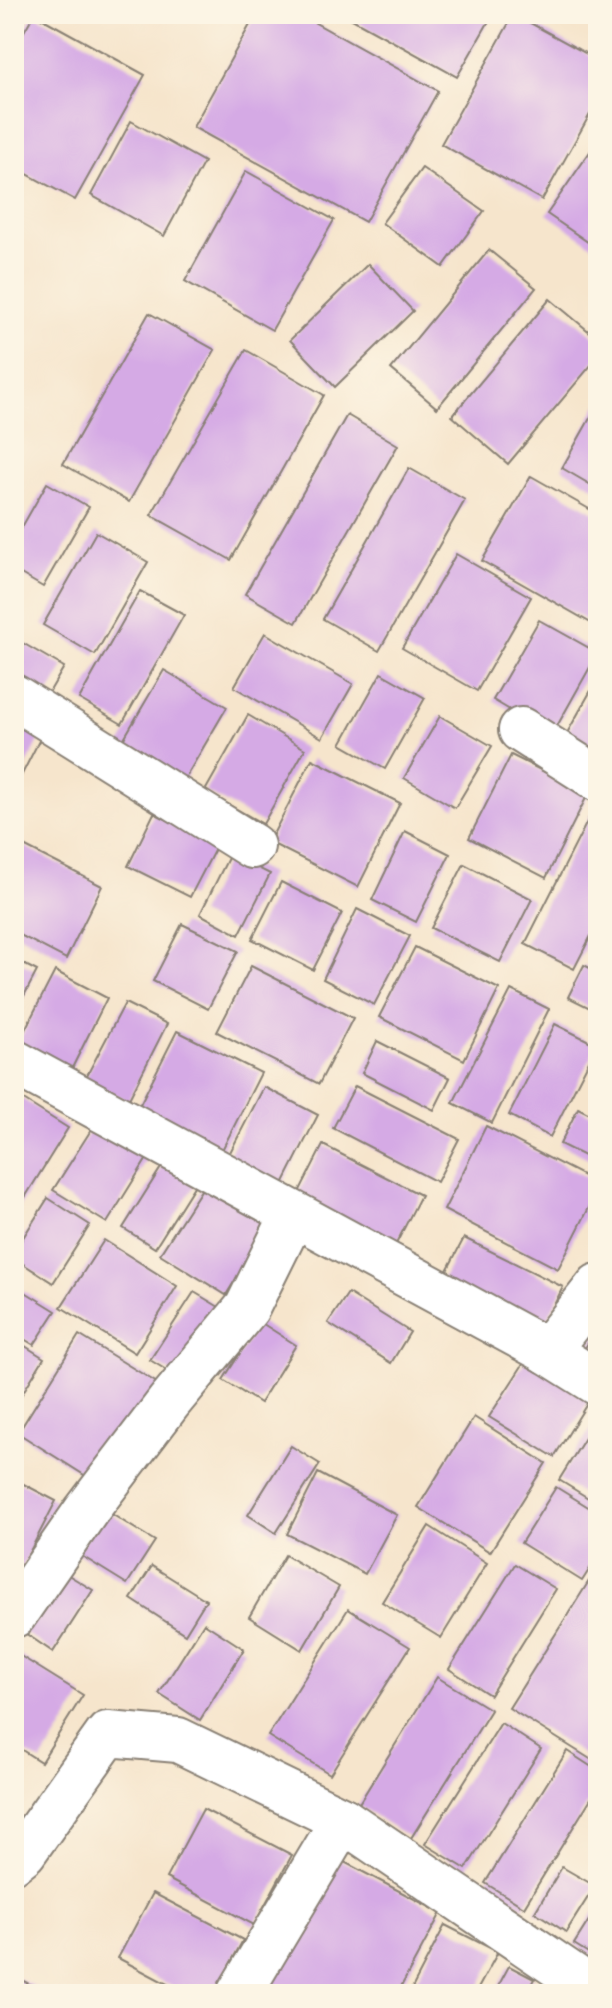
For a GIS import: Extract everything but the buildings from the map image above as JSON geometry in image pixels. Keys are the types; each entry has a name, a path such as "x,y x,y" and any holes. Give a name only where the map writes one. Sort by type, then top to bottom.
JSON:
{"street":[{"path":"14,697 252,846"},
{"path":"521,730 598,779"},
{"path":"14,1062 547,1351 598,1383"},
{"path":"14,1615 86,1511 169,1402 247,1308 293,1215"},
{"path":"547,1351 598,1286"},
{"path":"14,1860 24,1852 108,1734 178,1740 343,1820 598,1993"},
{"path":"239,1994 343,1820"}]}
